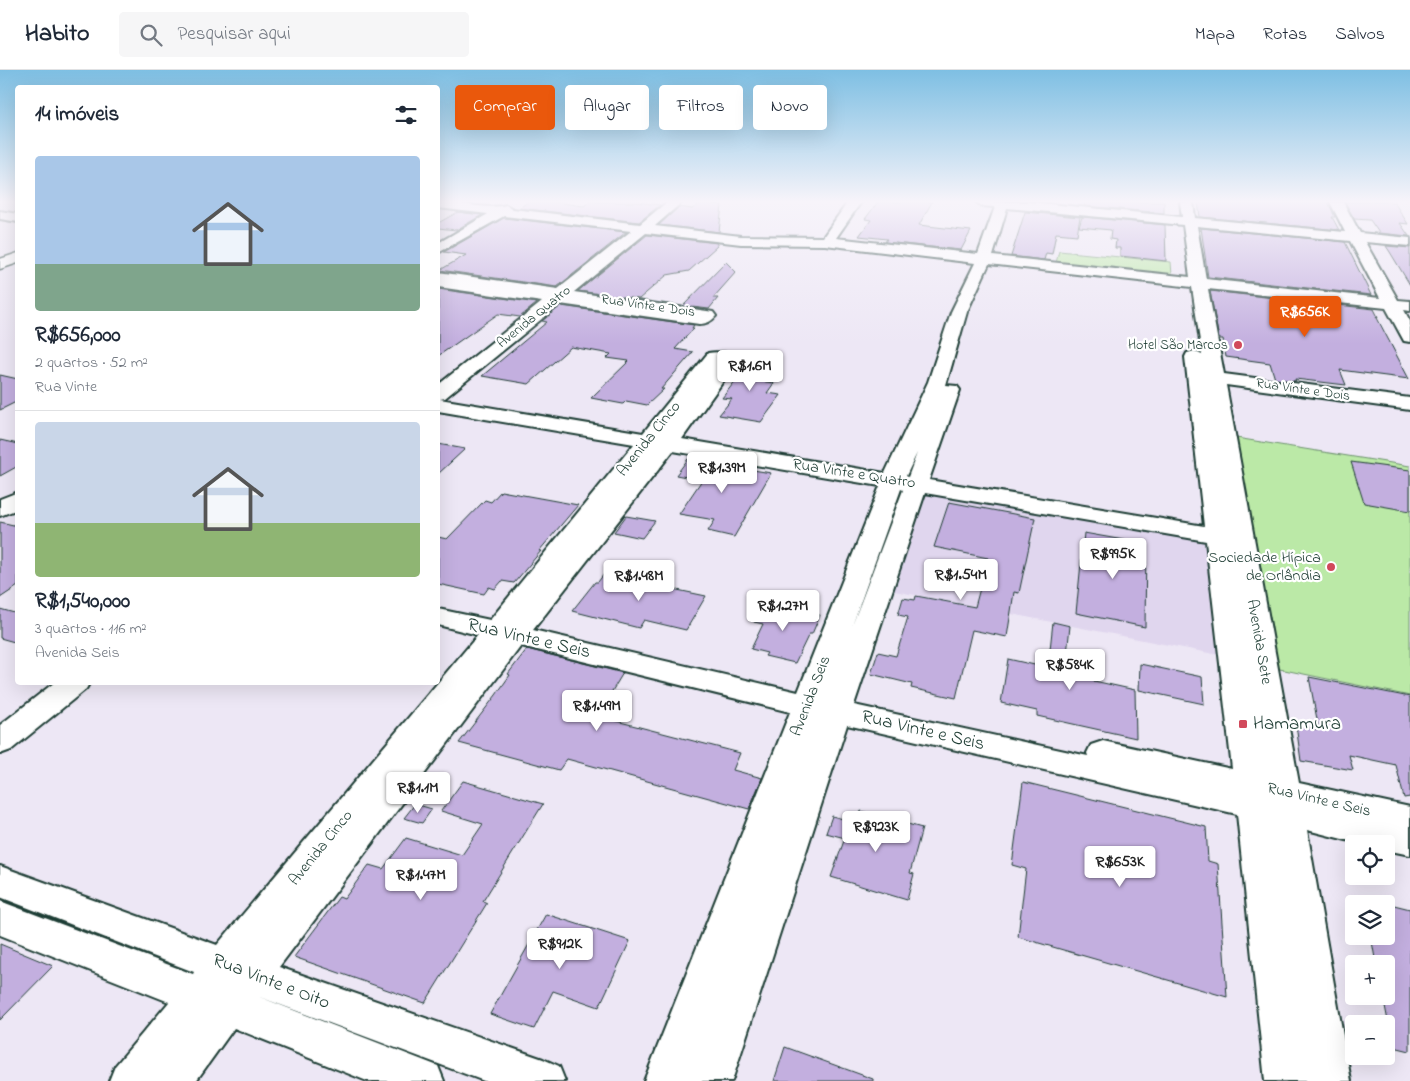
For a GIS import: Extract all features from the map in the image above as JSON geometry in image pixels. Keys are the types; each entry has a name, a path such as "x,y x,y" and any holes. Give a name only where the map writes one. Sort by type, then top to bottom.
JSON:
{"main road":[{"path":"0,260 15,254"},
{"path":"0,264 15,259"}],"street":[{"name":"Avenida Quatro","path":"440,379 552,296 611,249"},
{"path":"893,249 1192,284 1403,306"},
{"name":"Avenida Seis","path":"666,1081 825,700 994,249"},
{"name":"Avenida Sete","path":"1187,249 1269,798 1329,1081"},
{"path":"1369,249 1403,306"},
{"path":"1372,249 1397,283 1410,337"},
{"name":"Rua Vinte e Dois","path":"440,277 552,296 699,319 707,316 552,296 440,282"},
{"name":"Avenida Quatro","path":"440,393 552,296"},
{"name":"Rua Vinte e Dois","path":"1206,381 1410,404"},
{"name":"Rua Vinte e Dois","path":"1206,381 1410,412"},
{"name":"Rua Vinte e Quatro","path":"440,395 661,438"},
{"name":"Rua Vinte e Quatro","path":"440,405 661,438 1228,531"},
{"name":"Avenida Cinco","path":"131,1081 225,985 661,438"},
{"name":"Rua Vinte e Seis","path":"440,603 510,627"},
{"name":"Rua Vinte e Seis","path":"440,618 510,627 825,700 1269,798 1410,821"},
{"path":"0,719 43,685"},
{"path":"0,742 71,685"},
{"name":"Avenida Seis","path":"710,1081 825,700"},
{"name":"Avenida Sete","path":"1269,798 1286,1081"},
{"name":"Rua Vinte e Seis","path":"1269,798 1410,841"},
{"name":"Rua Vinte e Oito","path":"0,881 225,985 422,1081"},
{"name":"Rua Vinte e Oito","path":"0,918 543,1081"},
{"name":"Avenida Cinco","path":"169,1081 225,985"}],"shaded area":[{"path":"916,485 1217,535 1234,658 879,588"}],"green space":[{"path":"1059,251 1171,262 1172,275 1056,263"},
{"name":"Sociedade Hípica de Orlândia","path":"1230,437 1410,466 1410,696 1270,667"}],"building":[{"path":"449,249 604,249 557,287 440,270 466,255 444,252"},
{"path":"630,249 713,249 689,271 667,275 639,299 578,291"},
{"path":"1013,249 1053,249 1052,254 1046,253 1044,260 1011,256"},
{"path":"1120,249 1166,249 1166,261 1120,256"},
{"path":"1204,249 1349,249 1371,295 1208,277"},
{"path":"1388,249 1410,249 1410,285"},
{"path":"726,262 736,272 713,298 718,298 709,309 683,306"},
{"path":"440,289 537,303 520,317 498,314 440,355"},
{"path":"1210,291 1374,309 1409,379 1340,370 1346,385 1295,379 1296,381 1275,379 1270,363 1226,357 1223,339 1219,339"},
{"path":"561,306 694,325 692,328 694,328 675,349 693,352 661,389 664,389 647,405 626,401 623,404 591,398 629,361 607,358 611,354 571,347 529,384 482,376 547,322 542,321"},
{"path":"745,357 774,362 760,381 774,383 767,393 781,395 761,422 719,415 732,399 722,398 740,375 732,374"},
{"path":"0,375 15,378 15,402 0,410"},
{"path":"0,440 15,443 15,468 0,476"},
{"path":"440,444 465,449 440,472"},
{"path":"688,459 771,473 734,537 708,531 715,520 679,514 702,480 676,475"},
{"path":"1351,462 1410,470 1410,511 1364,503"},
{"path":"501,491 578,505 514,583 502,581 495,589 489,587 484,594 440,584 440,537 447,539 485,500 491,502"},
{"path":"949,502 1035,518 1019,593 1014,592 1007,637 972,630 956,698 911,688 912,684 871,674 878,652 896,656 908,617 898,615 903,598 915,600 916,596 975,607 988,558 934,547"},
{"path":"626,516 655,521 642,538 614,532"},
{"path":"0,522 15,525 15,588 0,598"},
{"path":"1084,533 1146,544 1145,627 1076,613"},
{"path":"629,572 667,580 663,587 706,596 686,630 644,620 639,628 572,611 595,582 598,582 604,574 624,579"},
{"path":"763,603 820,615 812,634 809,634 795,663 765,656 767,653 751,649 763,624 754,622"},
{"path":"0,609 15,613 15,642 0,638"},
{"path":"1053,622 1070,626 1067,654 1089,659 1088,678 1135,690 1136,738 1037,716 1037,711 1001,703 1008,659 1048,668"},
{"path":"527,649 623,673 597,716 740,753 733,770 762,778 749,809 567,759 559,770 459,743 496,695 510,675 508,674"},
{"path":"1140,664 1202,677 1204,704 1139,690"},
{"path":"1309,677 1410,697 1410,797 1404,798 1396,765 1349,755 1353,770 1301,761 1296,725 1319,730"},
{"path":"463,781 543,804 483,901 487,903 425,1003 294,957 339,897 344,899 369,865 383,869 406,838 462,855 483,824 441,811"},
{"path":"1023,782 1206,827 1208,861 1218,864 1227,997 1018,937 1026,869 1012,865"},
{"path":"415,804 432,809 422,823 404,818"},
{"path":"861,811 922,828 910,873 914,874 907,900 831,877 845,838 826,833 832,816 858,823"},
{"path":"1395,905 1410,909 1410,1051 1395,1047 1395,1015 1387,1015 1385,1005 1395,1005 1395,955 1374,955 1373,945 1395,945"},
{"path":"546,914 630,941 599,1007 553,991 534,1029 490,1014"},
{"path":"0,944 53,966 0,1020"},
{"path":"785,1047 873,1079 873,1081 774,1081"}],"place":[{"name":"Hotel São Marcos","path":"1238,345"},
{"name":"Sociedade Hípica de Orlândia","path":"1331,567"},
{"name":"Hamamura","path":"1243,724"}]}
